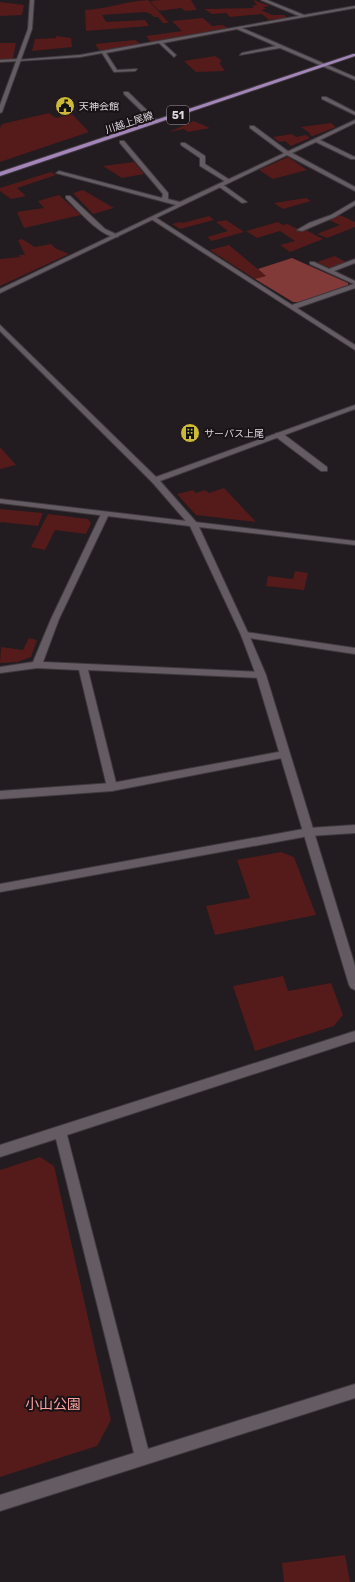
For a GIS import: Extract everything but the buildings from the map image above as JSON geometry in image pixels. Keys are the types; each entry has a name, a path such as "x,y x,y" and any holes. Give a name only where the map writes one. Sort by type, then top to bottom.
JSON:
{"main road":[{"name":"川越上尾線","path":"0,174 355,55"}],"street":[{"path":"0,112 30,29 32,0"},
{"path":"262,0 303,16"},
{"path":"0,61 80,56 355,7"},
{"path":"237,28 355,79"},
{"path":"160,42 174,56"},
{"path":"242,54 280,47"},
{"path":"103,52 116,71 135,70"},
{"path":"126,93 156,122"},
{"path":"324,98 355,114"},
{"path":"0,291 355,121"},
{"path":"252,127 287,153 355,189"},
{"path":"316,140 353,158"},
{"path":"122,142 166,194 165,200"},
{"path":"183,144 203,157 202,165 228,181"},
{"path":"60,173 180,204"},
{"path":"220,185 244,202"},
{"path":"68,197 103,230 116,236"},
{"path":"300,230 315,221 331,217 355,203"},
{"path":"153,218 355,348"},
{"path":"329,271 355,261"},
{"path":"312,263 355,284"},
{"path":"292,307 355,284"},
{"path":"0,327 155,480 194,525 245,635 261,675 284,755 355,985"},
{"path":"155,480 355,407"},
{"path":"279,435 324,469"},
{"path":"0,501 355,543"},
{"path":"37,665 55,619 105,514"},
{"path":"245,635 355,651"},
{"path":"0,670 37,665 261,675"},
{"path":"84,667 112,787"},
{"path":"0,795 112,787 284,755"},
{"path":"0,888 309,832 355,829"},
{"path":"0,1151 355,1036"},
{"path":"60,1131 143,1458"},
{"path":"0,1504 355,1390"}],"green space":[{"path":"148,0 169,23 163,23 158,17 154,17 145,12 102,15 106,22 145,20 149,26 86,31 85,10"},
{"path":"191,0 197,10 185,11 181,8 159,11 150,1"},
{"path":"253,0 270,6 263,7 266,9 261,10 272,15 284,15 288,18 269,20 262,14 230,17 226,13 212,14 204,9 254,8 252,6 257,5"},
{"path":"0,2 24,5 22,15 0,16"},
{"path":"203,18 212,26 223,25 228,28 151,42 146,36 182,31 172,21"},
{"path":"56,36 71,38 72,47 32,51 35,39 56,38"},
{"path":"135,40 140,44 100,51 95,44"},
{"path":"0,43 16,43 13,59 0,59"},
{"path":"215,56 221,60 220,64 225,71 196,72 184,61"},
{"path":"49,113 56,118 72,114 89,132 0,162 0,128 2,124"},
{"path":"194,121 210,128 188,132 184,129 169,132"},
{"path":"331,123 336,127 313,136 309,135 311,134 301,127"},
{"path":"292,134 296,137 306,135 310,138 291,146 285,141 279,142 273,137"},
{"path":"288,157 307,170 273,179 259,170"},
{"path":"134,162 144,174 122,178 103,166"},
{"path":"51,172 56,175 17,188 26,196 11,199 0,191 0,188"},
{"path":"83,190 114,208 93,214 73,193"},
{"path":"59,195 81,215 24,228 17,212 44,208 38,201"},
{"path":"306,198 311,201 283,209 274,203"},
{"path":"340,215 355,222 355,227 327,238 317,234 340,225 329,220"},
{"path":"209,216 214,220 180,229 172,224 180,222 183,223"},
{"path":"226,220 244,232 212,241 207,237 228,231 216,222"},
{"path":"278,222 283,225 287,224 302,231 306,230 323,239 290,252 280,245 295,241 280,231 257,238 246,231"},
{"path":"22,239 35,247 51,244 55,248 69,254 0,286 0,259 25,255 18,240"},
{"path":"229,245 266,276 255,279 210,250"},
{"path":"335,256 346,262 329,268 317,262"},
{"path":"0,447 16,465 0,469"},
{"path":"224,488 256,522 196,515 177,494 193,490 196,493 205,490 209,493"},
{"path":"0,509 43,513 38,526 0,523"},
{"path":"48,514 88,519 91,523 86,534 55,530 45,550 31,547"},
{"path":"295,571 308,573 304,590 266,586 268,576 293,579"},
{"path":"29,638 37,640 31,657 17,662 0,663 1,647 23,650"},
{"path":"281,852 294,857 316,915 215,935 206,906 250,898 237,860"},
{"path":"283,976 288,991 331,983 343,1015 334,1026 255,1051 233,986"},
{"name":"小山公園","path":"40,1157 54,1166 111,1420 97,1446 0,1477 0,1170"},
{"path":"345,1555 350,1582 284,1582 282,1563"}],"shaded area":[{"path":"292,258 348,283 348,285 300,302 293,302 255,279 266,276 258,269"}],"place":[{"name":"天神会館","path":"65,106"},
{"name":"サーパス上尾","path":"190,433"}]}
